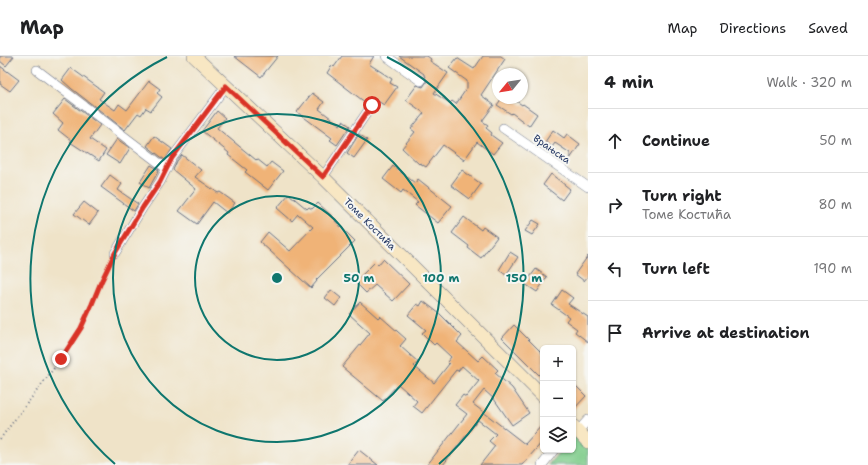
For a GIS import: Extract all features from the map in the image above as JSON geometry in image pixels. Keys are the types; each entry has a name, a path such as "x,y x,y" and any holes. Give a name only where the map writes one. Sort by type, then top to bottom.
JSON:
{"street":[{"name":"Томе Костића","path":"194,56 323,177 540,393"},
{"path":"386,56 421,81"},
{"path":"38,70 167,169"},
{"path":"115,253 160,182 172,158 226,86"},
{"path":"323,177 372,105"},
{"name":"Врањска","path":"503,128 588,187"},
{"path":"576,429 588,420"},
{"path":"576,431 588,442"},
{"path":"542,465 552,453"}],"path":[{"path":"0,439 61,359 81,328 115,253"}],"green space":[{"path":"576,437 588,442 588,465 548,465 558,453 576,453"}],"building":[{"path":"0,56 14,56 6,66 0,61"},
{"path":"234,56 278,56 261,77"},
{"path":"342,56 374,56 369,64 392,79 390,83 397,87 384,105 373,98 366,103 327,73 332,65 334,67"},
{"path":"399,56 427,56 431,59 430,61 448,73 434,93 450,103 452,101 456,104 467,88 467,81 449,68 457,58 474,69 483,56 501,56 505,59 499,68 492,68 492,78 481,95 494,105 482,121 488,125 486,128 492,133 491,135 502,143 493,154 477,142 464,160 443,145 426,167 420,163 419,164 402,148 415,132 411,129 424,113 406,100 417,85 423,87 427,81 424,74"},
{"path":"0,66 19,80 10,91 0,84"},
{"path":"71,68 104,92 99,99 115,110 119,104 127,110 149,81 160,89 157,93 162,97 151,111 146,108 141,115 138,113 125,130 62,80"},
{"path":"312,93 324,102 319,109 340,125 343,121 350,126 337,145 330,140 332,138 297,112"},
{"path":"65,99 100,125 90,139 106,150 99,161 70,142 72,141 58,130 63,123 53,114"},
{"path":"523,104 537,114 529,126 512,113 511,114 497,105"},
{"path":"217,111 225,118 217,128 256,160 257,159 267,167 271,162 283,171 268,190 245,172 247,170 202,131"},
{"path":"553,130 564,138 567,134 580,144 570,159 570,153 555,143 552,147 545,142"},
{"path":"359,134 367,140 354,158 347,153"},
{"path":"154,136 172,149 165,160 147,146"},
{"path":"117,139 130,148 120,164 106,155"},
{"path":"182,155 201,170 195,177 235,203 227,213 213,202 197,224 179,211 196,189 173,170 177,161"},
{"path":"151,165 159,170 149,188 140,182"},
{"path":"393,166 415,183 418,179 452,206 438,223 415,205 418,202 403,190 401,193 383,179"},
{"path":"462,170 481,184 470,199 451,185"},
{"path":"551,174 570,189 562,200 543,185"},
{"path":"110,175 122,184 118,190 138,204 134,211 101,187"},
{"path":"289,194 307,209 309,207 312,209 318,203 355,241 316,280 317,281 311,288 260,242 268,232 290,251 313,227 298,214 292,221 277,208"},
{"path":"84,202 98,213 89,225 74,214"},
{"path":"464,217 481,230 483,227 497,237 481,258 468,248 469,246 452,233"},
{"path":"533,220 540,224 532,235 525,231"},
{"path":"510,252 518,257 506,275 499,270"},
{"path":"588,256 588,276 584,281 575,274"},
{"path":"383,259 409,284 393,301 375,285 366,293 355,282 375,262 378,265"},
{"path":"536,269 547,277 537,292 525,284"},
{"path":"331,290 341,298 335,306 325,298"},
{"path":"562,290 573,298 568,304 588,317 588,342 575,332 577,329 566,321 569,317 552,305"},
{"path":"423,301 440,314 462,336 457,342 478,361 483,356 498,370 495,373 512,388 529,413 512,425 494,399 484,390 473,404 526,445 525,444 540,427 540,444 522,465 480,465 495,446 489,441 496,434 478,420 443,465 427,465 467,414 455,405 463,395 466,397 479,381 462,366 458,371 456,370 422,413 413,406 417,401 398,384 383,401 342,367 370,333 349,314 360,302 378,318 380,316 406,339 400,346 418,362 414,366 434,383 449,364 447,362 451,357 436,343 434,345 422,333 426,330 408,315 417,304 420,306"},
{"path":"514,325 540,351 540,376 502,338"},
{"path":"576,386 586,396 576,407"},
{"path":"359,450 378,465 347,465"}],"route":[{"path":"61,359 81,328 115,253 160,182 172,158 226,86 323,177 372,105"}]}
